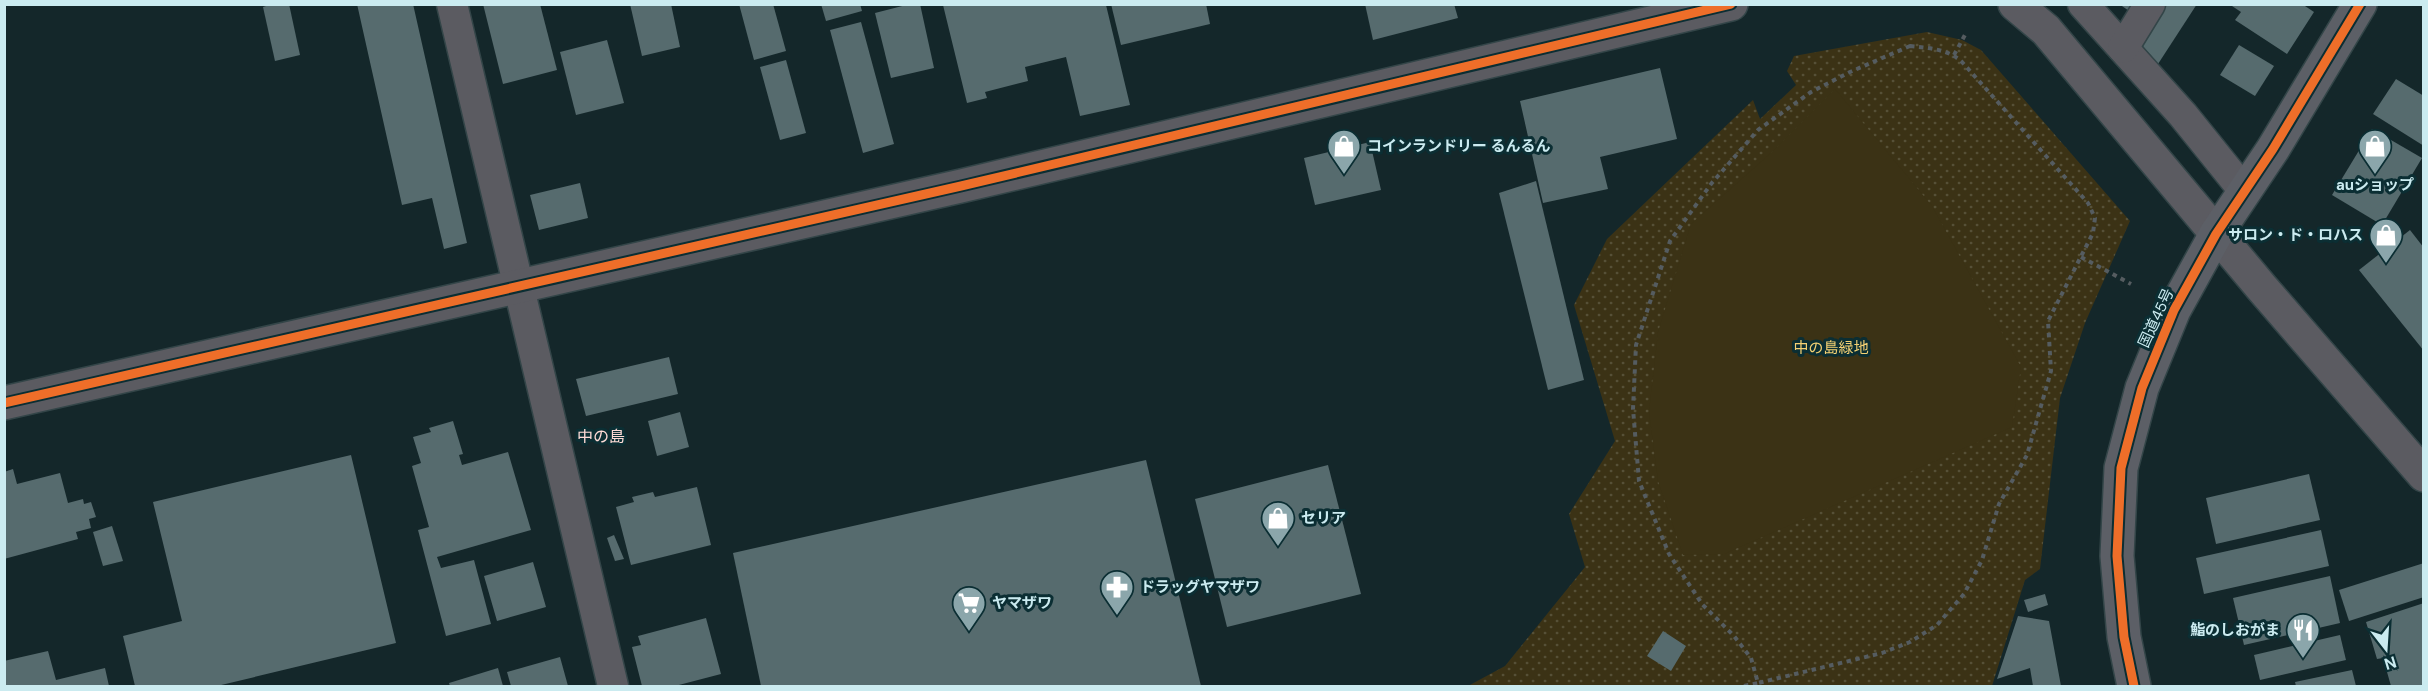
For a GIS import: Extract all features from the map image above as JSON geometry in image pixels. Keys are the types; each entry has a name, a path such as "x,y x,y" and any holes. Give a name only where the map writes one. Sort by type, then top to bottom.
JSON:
{"highway":[{"name":"国道45号","path":"2134,687 2124,637 2116,556 2121,468 2142,388 2174,310 2217,234 2360,4"}],"street":[{"path":"452,4 613,687"},
{"path":"4,403 949,189 1731,4"},
{"path":"2015,4 2046,30 2424,475"},
{"path":"2083,4 2182,115 2245,192"},
{"path":"2123,48 2150,4"}],"path":[{"path":"1954,55 1966,33"},
{"path":"1744,687 1758,685 1882,653 1910,642 1936,625 1964,594 1982,560 1999,504 2026,455 2051,371 2048,321 2093,233 2095,218 2088,203 1954,55 1932,48 1910,46 1850,72 1812,92 1758,130 1711,184 1670,241 1636,345 1633,409 1639,480 1669,554 1702,604 1734,636 1751,658 1758,685"},
{"path":"2081,258 2131,284"}],"green space":[{"name":"中の島緑地","path":"1927,32 1962,40 1981,50 2130,221 2085,323 2060,398 2040,569 2025,580 1992,686 1468,686 1505,666 1585,567 1569,514 1615,441 1574,305 1607,239 1753,100 1760,119 1796,85 1787,71 1794,56"},
{"path":"1835,89 1932,206 2021,367 2012,427 1724,554 1683,555 1658,481 1649,412 1658,332 1691,224 1771,153"}],"building":[{"path":"272,4 289,4 300,55 275,61 263,7"},
{"path":"357,4 413,4 467,243 444,249 432,198 402,205"},
{"path":"483,4 540,4 557,70 503,84"},
{"path":"630,4 671,4 680,47 642,56"},
{"path":"739,4 773,4 786,51 754,60"},
{"path":"821,4 860,4 862,11 826,21"},
{"path":"910,4 920,4 934,68 891,78 875,13"},
{"path":"1111,4 1206,4 1210,24 1121,45"},
{"path":"1365,4 1454,4 1458,18 1373,40"},
{"path":"2119,4 2142,4 2135,15"},
{"path":"2166,4 2197,4 2158,64 2141,44"},
{"path":"2229,4 2302,4 2314,12 2287,54 2235,20 2241,12"},
{"path":"943,5 1106,5 1130,105 1080,116 1066,57 1025,67 1028,81 985,92 987,98 967,103"},
{"path":"861,22 894,144 863,153 830,30"},
{"path":"607,40 624,103 576,115 560,52"},
{"path":"2239,45 2274,66 2255,96 2220,75"},
{"path":"786,60 806,133 780,140 760,67"},
{"path":"1660,68 1677,139 1600,157 1608,189 1543,203 1520,101"},
{"path":"2396,79 2424,96 2424,146 2373,114"},
{"path":"2372,129 2422,158 2382,225 2332,195"},
{"path":"1370,142 1381,190 1315,205 1304,158"},
{"path":"1536,181 1584,380 1548,390 1499,193"},
{"path":"580,183 588,218 539,230 530,195"},
{"path":"2410,230 2424,248 2424,351 2359,270"},
{"path":"669,357 678,394 586,416 576,379"},
{"path":"680,412 689,447 657,456 648,421"},
{"path":"453,421 463,454 459,455 462,465 508,452 531,530 437,557 441,568 474,560 491,624 446,636 418,530 429,527 412,466 421,463 413,437 431,432 429,428"},
{"path":"351,455 396,643 217,686 135,686 123,636 182,621 153,502"},
{"name":"ヤマザワ","path":"1146,460 1201,686 761,686 733,553"},
{"name":"セリア","path":"1328,465 1361,594 1227,627 1195,499"},
{"path":"13,469 17,484 60,473 68,503 83,499 84,504 91,502 96,517 89,519 91,528 76,532 78,539 4,559 4,472"},
{"path":"2309,474 2320,520 2216,544 2206,498"},
{"path":"697,487 711,545 631,565 616,507 634,502 632,497 653,492 655,497"},
{"path":"112,526 123,561 103,566 93,532"},
{"path":"2321,530 2329,566 2204,594 2196,558"},
{"path":"614,535 624,559 615,561 607,538"},
{"path":"533,562 546,607 497,621 484,576"},
{"path":"2424,563 2424,597 2349,621 2339,590"},
{"path":"2330,576 2340,623 2244,645 2233,598"},
{"path":"2045,594 2048,605 2028,612 2024,600"},
{"path":"2424,603 2424,686 2391,686 2383,658 2377,659 2366,622"},
{"path":"2018,616 2049,621 2061,686 2033,686 2030,668 1997,679"},
{"path":"706,618 721,674 675,686 642,686 632,647 641,645 638,636"},
{"path":"1663,631 1686,646 1671,671 1647,656"},
{"path":"2340,635 2346,660 2260,680 2254,655"},
{"path":"48,651 56,680 105,668 109,686 4,686 4,661"},
{"path":"560,657 568,686 511,686 507,672"},
{"path":"498,668 503,686 450,686 449,683"},
{"path":"2352,670 2356,686 2296,686 2295,682"}],"cycle path":[{"path":"4,403 961,186 1731,4"},
{"path":"2134,686 2124,637 2117,556 2121,468 2142,388 2174,310 2216,234 2273,149 2360,4"}],"place":[{"name":"コインランドリー るんるん","path":"1344,175"},
{"name":"auショップ","path":"2375,175"},
{"name":"サロン・ド・ロハス","path":"2386,264"},
{"name":"セリア","path":"1278,547"},
{"name":"ドラッグヤマザワ","path":"1117,616"},
{"name":"ヤマザワ","path":"969,632"},
{"name":"鮨のしおがま","path":"2303,659"}],"district":[{"name":"中の島","path":"601,436"}]}
